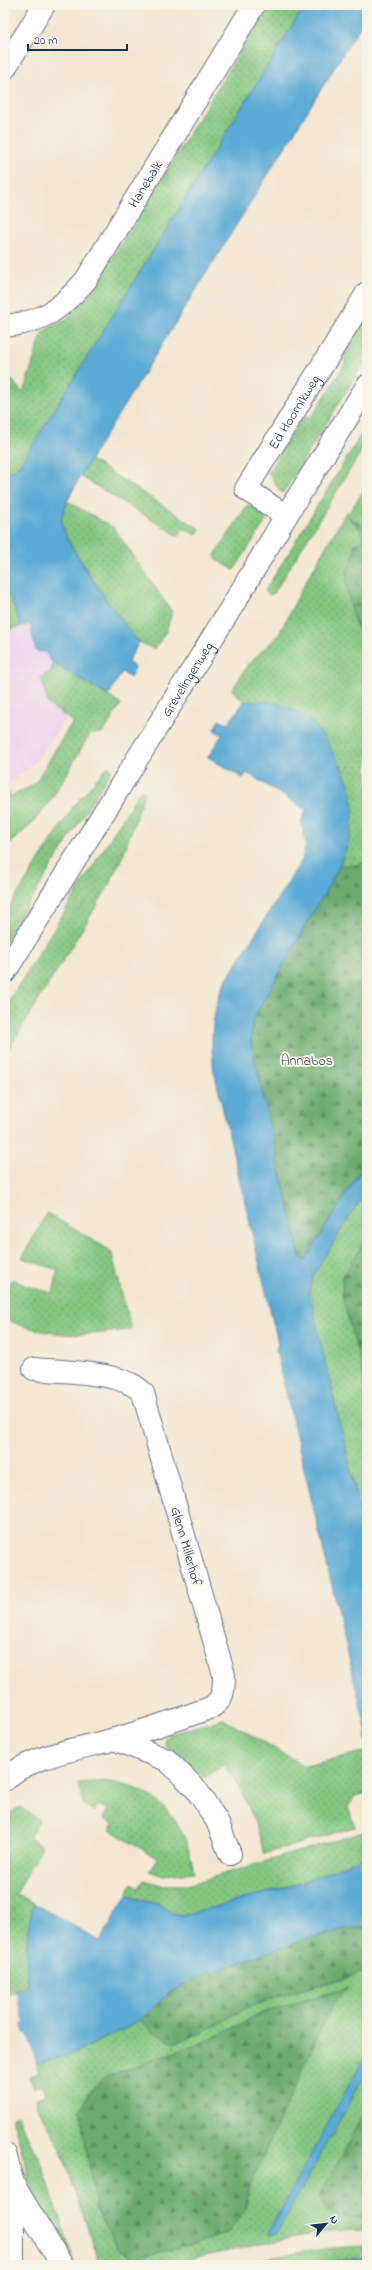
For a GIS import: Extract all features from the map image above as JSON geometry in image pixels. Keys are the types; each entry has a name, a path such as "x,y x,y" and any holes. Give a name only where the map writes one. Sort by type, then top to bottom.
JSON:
{"street":[{"path":"5,68 44,5"},
{"name":"Hanebalk","path":"5,326 27,324 51,313 69,298 86,280 254,5"},
{"name":"Ed Hoornikweg","path":"286,516 246,489 367,293"},
{"name":"Grevelingenweg","path":"5,972 367,386"},
{"name":"Glenn Millerhof","path":"5,1780 12,1771 64,1751 114,1739 210,1708 218,1704 224,1693 224,1675 143,1394 136,1386 114,1377 34,1369"},
{"path":"114,1739 167,1760 196,1789 217,1821 230,1854"},
{"path":"5,2154 13,2183 13,2265"},
{"path":"13,2183 62,2265"}],"shaded area":[{"path":"5,592 30,624 36,651 45,652 87,683 56,734 34,763 5,786"}],"green space":[{"path":"269,5 305,5 48,421 73,450 5,486 5,372 23,393 43,331 64,321 88,297"},
{"path":"367,312 367,358 283,493 280,491 268,472 301,419 313,415 345,364 342,351"},
{"path":"367,425 367,442 274,593 270,595 265,591"},
{"path":"91,460 200,529 196,535 184,528 178,536 80,476"},
{"name":"Annabos","path":"367,485 367,1550 244,1052 343,857 252,702 244,702 232,690 250,662 278,636 304,585 346,512 349,513"},
{"path":"69,502 114,528 172,612 167,629 155,649 139,642 110,606 69,542 62,529 61,520 63,511"},
{"path":"248,504 269,516 234,570 217,560 215,555"},
{"path":"347,516 367,528 367,639 363,638 353,618 346,582 347,571 353,559 355,544 365,540 361,530"},
{"path":"5,592 11,599 21,626 5,630"},
{"path":"53,662 121,704 103,733 90,734 54,795 43,810 19,836 5,846 5,789 7,788 10,796 30,787 37,780 73,721 48,704 41,677 51,672"},
{"path":"108,766 112,769 5,942 5,914 73,807"},
{"path":"141,789 145,792 123,855 108,887 5,1055 5,1007"},
{"path":"367,861 367,1160 305,1261 300,1257 251,1043 252,1021 340,865 357,865"},
{"path":"47,1213 111,1251 131,1329 114,1332 83,1334 52,1333 37,1330 5,1319 5,1295 12,1279 26,1286 53,1293 58,1270 22,1258"},
{"path":"367,1237 367,1396 360,1361 343,1300 342,1278"},
{"path":"223,1719 305,1766 367,1751 367,1793 355,1796 348,1807 355,1827 264,1854 249,1808 238,1786 224,1765 204,1778 173,1754 166,1745 165,1738 172,1733"},
{"path":"103,1781 123,1784 140,1790 154,1798 166,1809 176,1821 184,1836 190,1853 194,1872 161,1875 149,1871 157,1858 110,1830 114,1824 103,1818 108,1809 98,1805 94,1811 84,1805 78,1783"},
{"path":"20,1807 39,1820 29,1838 42,1846 16,1894 34,1903 29,1923 27,1943 27,1984 24,1988 7,1995 5,1987 5,1817"},
{"path":"367,1831 367,1852 358,1860 301,1883 187,1915 173,1913 157,1904 138,1899 127,1894 132,1884 139,1888 144,1880 162,1885 187,1885"},
{"path":"349,1928 367,1928 367,1972 278,1996 239,2012 204,2032 174,2043 151,2031 140,2020 168,1995 191,1981 212,1971 281,1946"},
{"path":"367,1928 367,2230 332,2231 295,2237 161,2265 115,2265 113,2260 100,2264 60,2147 39,2109 36,2098 45,2095 42,2085 33,2088 30,2076 39,2073 36,2064 71,2054 120,2031 140,2020 170,1992"},
{"path":"348,1987 334,2003 325,2020 250,2185 245,2210 230,2231 196,2244 134,2258 118,2250 95,2205 80,2108 92,2089 108,2076 209,2040 262,2013"},
{"path":"367,2108 367,2219 338,2216 327,2210 319,2198"},
{"path":"17,2115 43,2167 74,2261 73,2264 35,2197 12,2117"},
{"path":"367,2246 367,2257 308,2265 234,2265 316,2250"}],"water":[{"path":"305,5 365,5 363,22 80,476 64,510 62,521 72,547 94,582 139,642 128,662 135,668 130,678 122,672 108,696 51,661 45,652 36,651 30,624 21,626 11,599 5,592 5,470 15,471 32,446"},
{"path":"266,701 296,711 312,723 319,731 343,771 352,794 353,802 352,826 337,871 252,1021 251,1043 300,1257 305,1261 367,1160 367,1189 313,1275 309,1293 361,1513 367,1516 367,1743 366,1729 276,1351 278,1343 214,1071 212,1038 214,1017 223,985 302,860 306,845 301,822 306,810 247,773 243,778 208,757 222,735 214,730 219,720 228,724 244,702"},
{"path":"367,1852 367,1928 349,1928 307,1939 200,1976 170,1992 140,2020 120,2031 71,2054 36,2064 27,2033 24,2034 21,2024 24,2023 16,1992 24,1988 27,1984 27,1943 29,1923 34,1903 100,1941 127,1894 138,1899 157,1904 173,1913 187,1915 301,1883 358,1860"},
{"path":"367,2052 367,2071 277,2233 270,2235 268,2233"},
{"path":"367,2257 367,2265 308,2265"}],"pier":[{"path":"16,1992 24,2023 21,2024 24,2034 27,2033 37,2066 34,2065 26,2036 22,2035 19,2024 22,2022 14,1993"}]}
